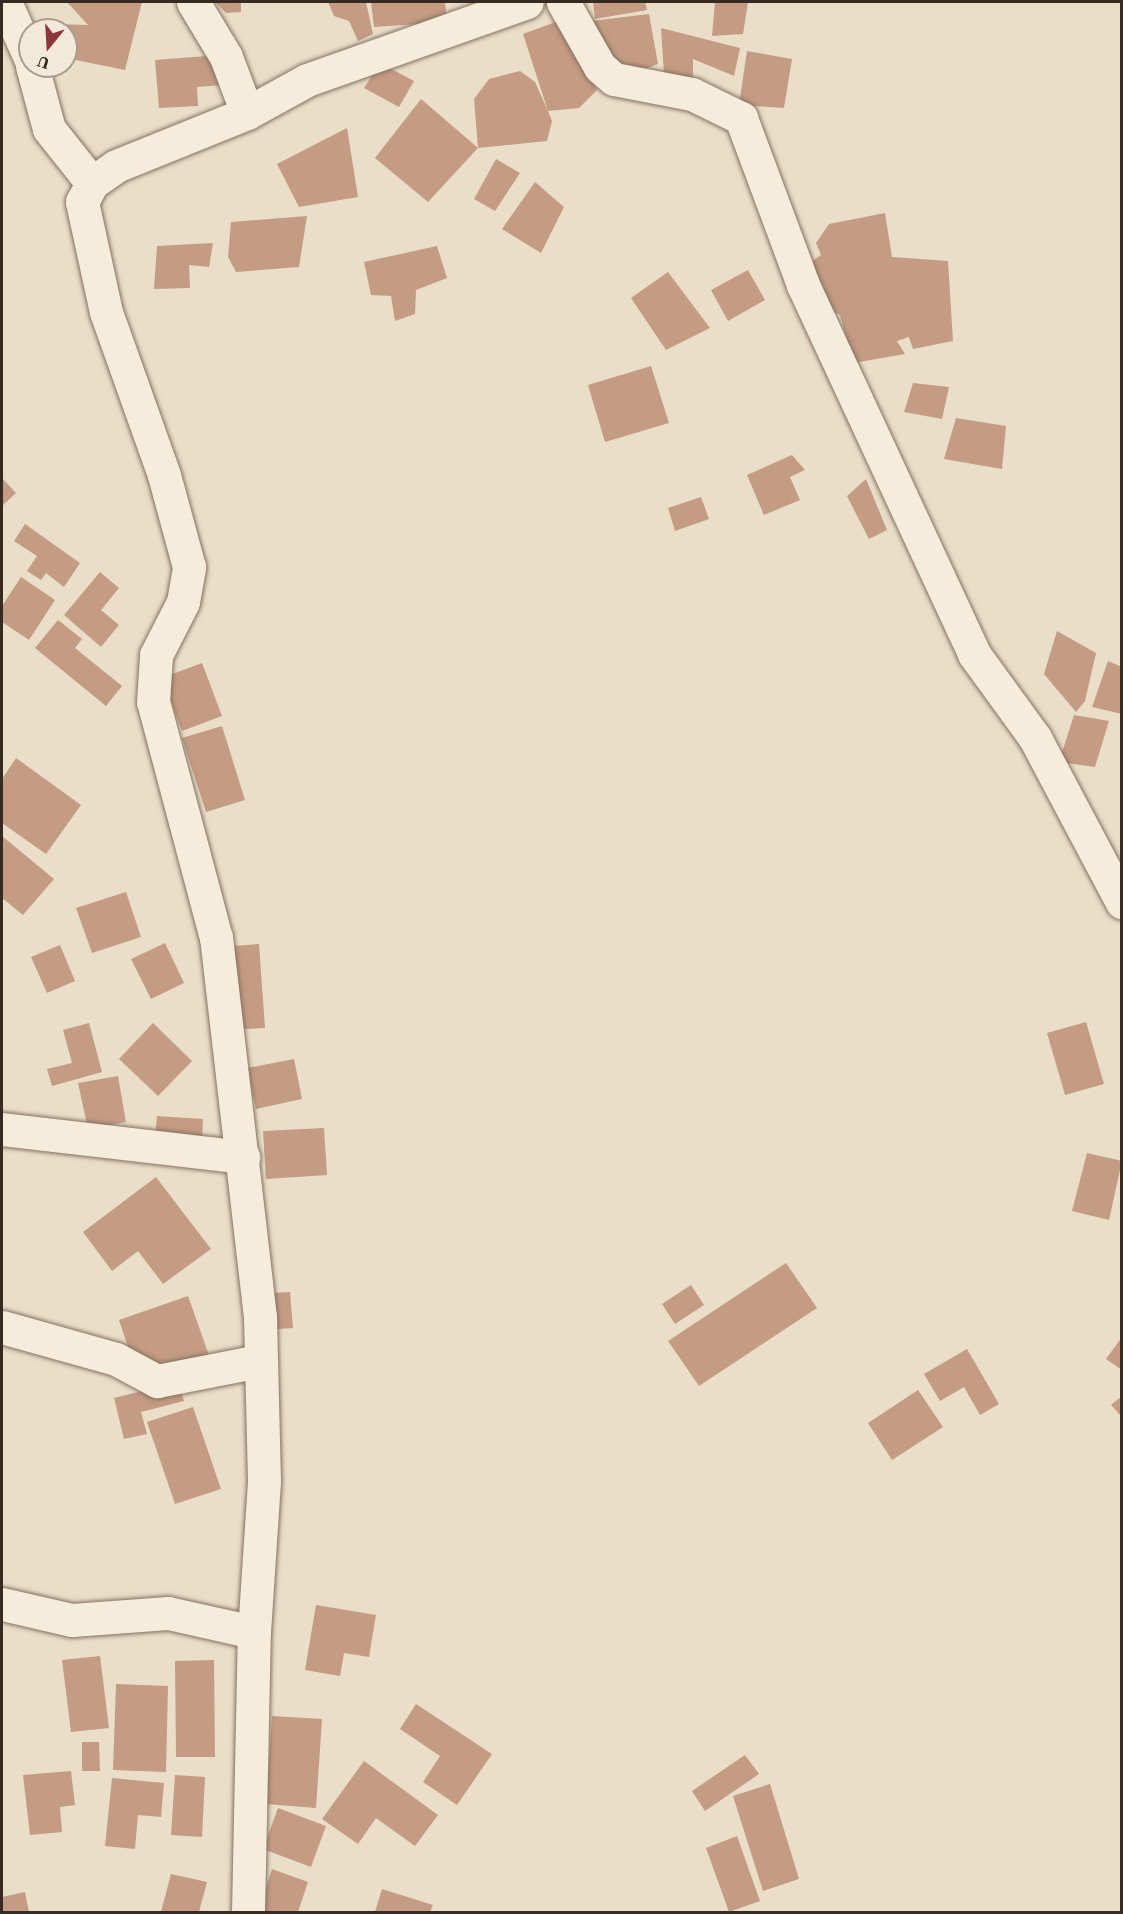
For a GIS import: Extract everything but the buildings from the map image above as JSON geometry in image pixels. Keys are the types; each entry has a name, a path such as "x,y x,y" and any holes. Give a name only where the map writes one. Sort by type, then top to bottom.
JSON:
{"street":[{"path":"5,2 18,31"},
{"path":"193,2 226,57 246,113"},
{"path":"248,1912 254,1632 264,1481 259,1361 260,1317 216,938 153,702 156,655 183,602 189,567 86,236 82,202 92,183 116,166 246,113 307,80 527,2"},
{"path":"563,2 600,67 614,79 692,94 741,118 802,285 974,654 1041,747 1122,902"},
{"path":"35,78 49,129 92,183"},
{"path":"2,1129 243,1156"},
{"path":"2,1327 116,1359 157,1381 259,1361"},
{"path":"2,1604 72,1620 168,1613 254,1632"}]}
